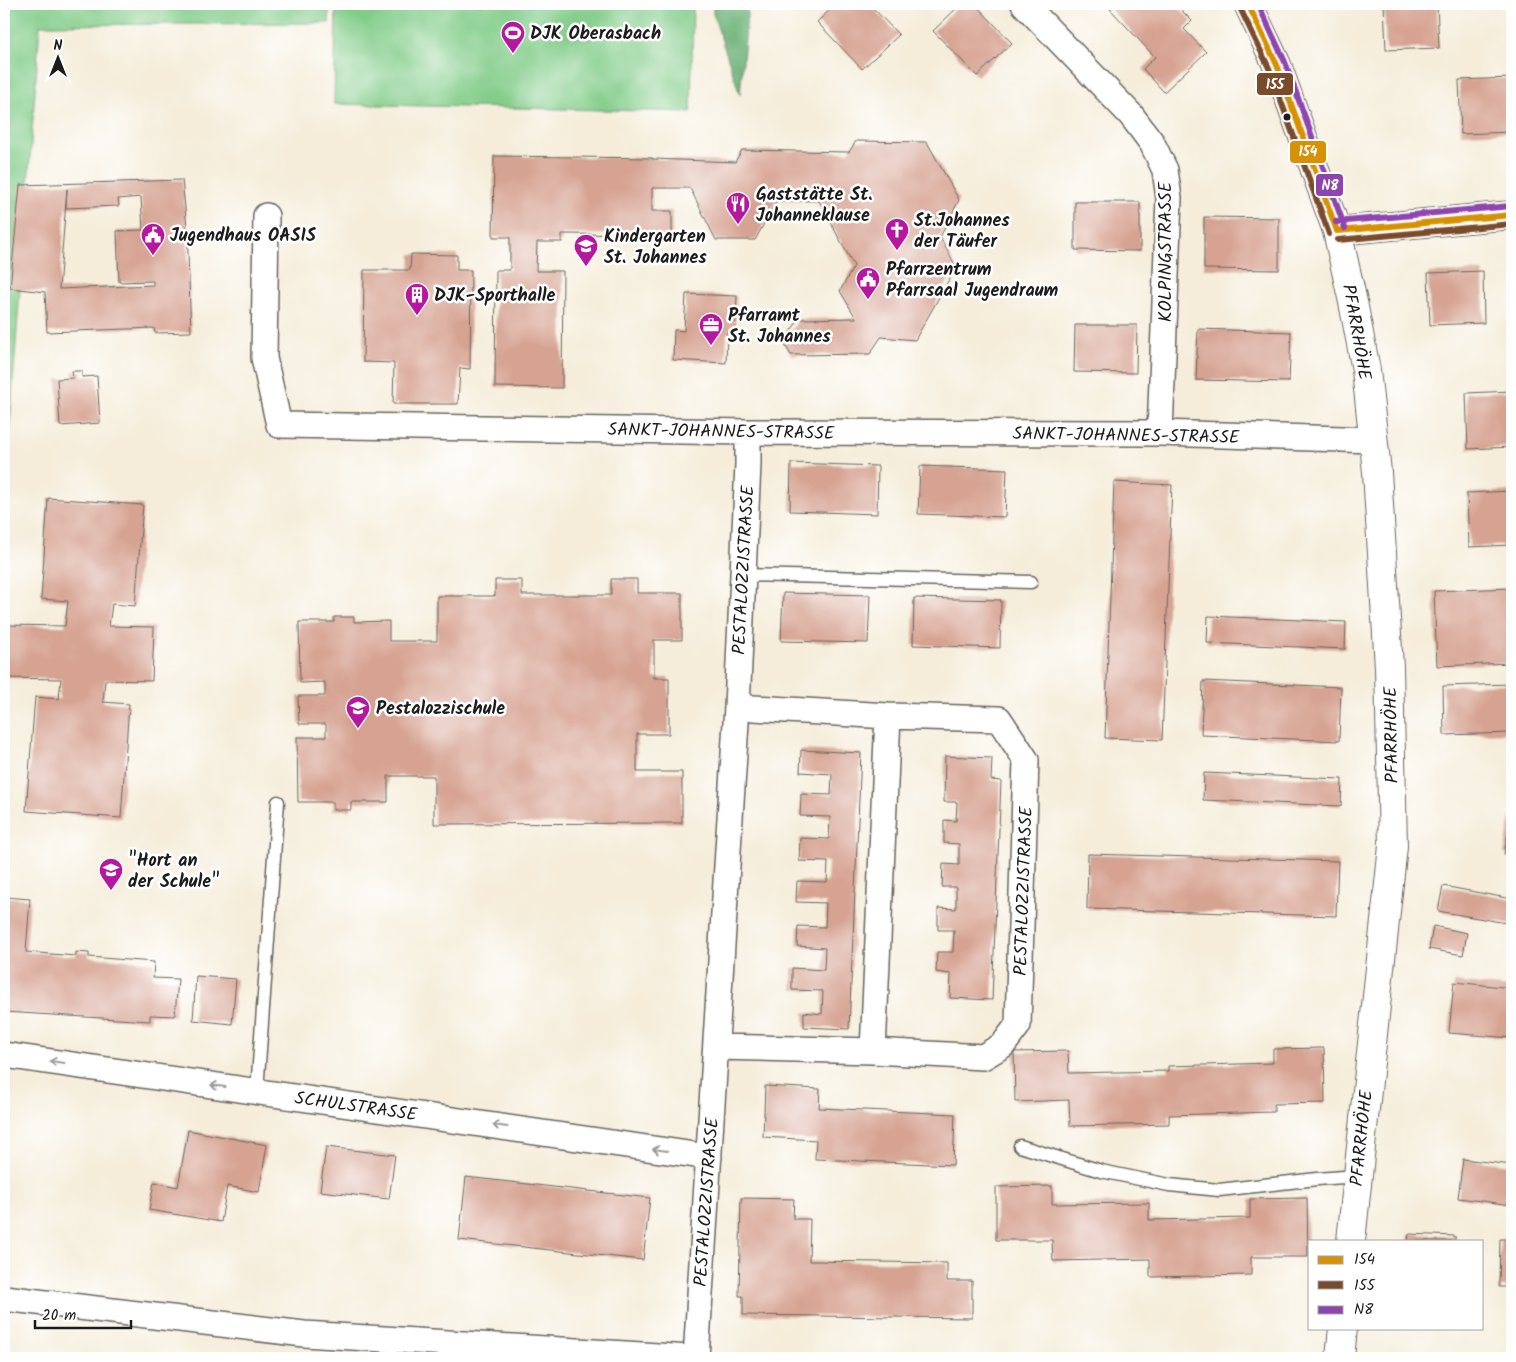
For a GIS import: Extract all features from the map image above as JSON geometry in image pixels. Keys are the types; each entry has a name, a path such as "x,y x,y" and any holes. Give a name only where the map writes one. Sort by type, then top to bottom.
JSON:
{"street":[{"name":"KOLPINGSTRASSE","path":"1024,4 1131,116 1152,143 1165,170 1169,198 1160,434"},
{"name":"PFARRHÖHE","path":"1248,4 1277,65 1337,231 1366,370 1378,472 1389,667 1393,846 1350,1240"},
{"path":"1337,231 1512,215"},
{"name":"SANKT-JOHANNES-STRASSE","path":"266,216 264,358 279,425 748,432 1160,434 1374,440"},
{"name":"PESTALOZZISTRASSE","path":"696,1358 737,707 748,432"},
{"name":"PESTALOZZISTRASSE","path":"717,1046 983,1057 1003,1045 1018,1025 1019,1009 1026,760 999,720 888,716 737,707"},
{"path":"873,1051 888,716"},
{"name":"SCHULSTRASSE","path":"4,1055 709,1157"},
{"path":"4,1298 304,1334 690,1358"},
{"path":"1340,1358 1343,1330"}],"lane":[{"path":"743,575 1032,582"},
{"path":"257,1091 278,802"},
{"path":"1020,1146 1101,1171 1169,1185 1219,1190 1357,1176"}],"green space":[{"path":"4,4 330,4 329,23 40,25 4,502"},
{"name":"DJK Oberasbach","path":"336,4 693,4 691,112 334,104"},
{"path":"713,4 748,4 740,95 713,14"}],"building":[{"path":"836,4 869,4 899,35 862,69 817,22"},
{"path":"961,4 975,4 1012,43 977,76 933,31"},
{"path":"1116,4 1175,4 1192,21 1184,29 1206,52 1164,92 1143,69 1155,57 1110,9"},
{"path":"1384,4 1437,4 1439,48 1386,50"},
{"path":"1512,78 1512,132 1461,134 1459,80"},
{"path":"856,141 927,142 959,200 940,237 956,267 915,340 881,337 870,354 791,355 783,342 799,319 856,318 840,291 854,266 819,201 777,200 755,240 716,240 690,188 652,188 652,211 672,211 672,235 562,234 562,242 537,242 536,271 563,271 562,388 495,387 496,270 510,270 510,237 493,237 494,156 652,158 735,162 742,150 849,152"},
{"path":"182,180 187,227 191,332 155,333 154,328 47,332 45,292 10,288 20,185","holes":["67,189 66,208 119,206 118,199 141,197 143,230 117,231 119,282 153,281 153,285 59,289"]},
{"path":"1075,202 1140,202 1140,251 1075,250"},
{"path":"1204,217 1279,218 1279,270 1204,269"},
{"name":"DJK-Sporthalle","path":"411,254 457,255 457,270 471,270 470,369 460,368 458,404 393,404 394,363 363,362 364,270 410,270"},
{"path":"1483,271 1484,323 1430,325 1428,273"},
{"path":"686,294 737,296 735,333 727,333 726,363 673,360 674,330 684,331"},
{"path":"1075,325 1137,325 1136,373 1074,372"},
{"path":"1198,329 1291,332 1289,382 1196,380"},
{"path":"72,371 82,371 82,377 97,376 100,423 60,426 57,379 73,378"},
{"path":"1512,391 1512,447 1468,449 1466,393"},
{"path":"791,463 878,466 877,514 790,511"},
{"path":"920,466 1007,469 1005,517 918,514"},
{"path":"1114,482 1172,485 1162,740 1105,738"},
{"path":"1512,491 1512,545 1469,547 1467,493"},
{"path":"48,498 143,505 135,606 112,604 109,626 154,627 152,681 105,680 103,702 129,704 121,818 26,811 35,697 59,699 61,679 4,678 5,625 65,626 68,601 41,599"},
{"path":"611,579 637,579 637,593 682,593 682,640 654,640 654,678 669,678 669,734 637,734 637,772 682,772 682,823 434,824 434,776 388,776 388,802 351,802 351,810 333,810 333,802 298,802 297,737 326,737 326,724 299,724 298,696 325,696 325,682 300,683 299,622 334,622 334,617 354,617 354,622 389,621 389,641 437,641 437,596 495,596 495,580 522,580 522,595 611,595"},
{"path":"1512,588 1512,663 1437,666 1434,591"},
{"path":"783,593 870,595 868,643 781,641"},
{"path":"914,598 1001,600 1000,648 913,645"},
{"path":"1208,616 1346,622 1345,649 1207,643"},
{"path":"1203,681 1341,687 1339,741 1201,735"},
{"path":"1512,684 1512,733 1444,735 1443,686"},
{"path":"801,750 861,753 849,1029 804,1027 804,1012 822,1014 823,991 792,990 792,968 824,970 825,948 797,946 798,926 825,927 826,903 796,902 797,881 827,882 828,862 799,861 800,838 829,839 830,817 800,816 801,794 831,795 832,774 800,772"},
{"path":"945,756 992,758 991,780 1001,781 992,1000 950,998 951,974 936,972 937,952 953,952 954,930 938,930 938,908 956,909 956,887 942,887 943,864 959,865 959,844 944,843 944,820 956,821 957,802 944,802"},
{"path":"1204,773 1342,779 1341,806 1203,800"},
{"path":"1512,817 1512,855 1504,854"},
{"path":"4,842 9,843 5,897 30,899 26,952 76,956 76,952 89,953 89,957 154,962 153,978 178,979 175,1016 150,1015 150,1021 4,1012"},
{"path":"1088,854 1338,861 1336,916 1087,909"},
{"path":"1443,886 1512,899 1512,924 1438,911"},
{"path":"1433,926 1467,933 1463,955 1429,949"},
{"path":"196,976 236,979 232,1024 193,1020"},
{"path":"1454,982 1512,988 1512,1038 1449,1033"},
{"path":"1324,1048 1325,1103 1274,1104 1274,1112 1169,1115 1169,1124 1070,1126 1069,1100 1015,1102 1014,1052 1068,1051 1069,1073 1168,1071 1168,1066 1273,1063 1273,1049"},
{"path":"765,1086 820,1089 819,1108 955,1114 953,1165 815,1159 816,1140 763,1137"},
{"path":"188,1130 267,1145 259,1192 227,1186 221,1222 149,1210 154,1182 178,1187"},
{"path":"326,1147 395,1155 389,1199 320,1191"},
{"path":"1463,1159 1512,1165 1512,1205 1458,1198"},
{"path":"466,1177 650,1198 643,1260 459,1240"},
{"path":"1052,1186 1052,1204 1149,1203 1149,1220 1250,1218 1250,1199 1307,1198 1308,1257 1251,1257 1251,1275 1150,1277 1150,1259 1053,1261 1052,1240 996,1240 996,1187"},
{"path":"741,1198 794,1199 793,1219 810,1219 809,1261 947,1263 947,1281 972,1281 972,1318 743,1315 743,1296 739,1296"},
{"path":"1409,1234 1455,1236 1455,1240 1408,1240"},
{"path":"1500,1239 1512,1239 1512,1287 1499,1287"}],"transit line":[{"name":"154","path":"1248,4 1277,65 1337,231"},
{"name":"N8","path":"1258,4 1285,62 1345,228"},
{"name":"155","path":"1240,8 1269,68 1329,234"},
{"name":"N8","path":"1336,222 1511,206"},
{"name":"154","path":"1337,231 1512,215"},
{"name":"155","path":"1338,240 1512,224"}],"place":[{"name":"DJK Oberasbach","path":"513,54"},
{"name":"Gaststätte St. Johanneklause","path":"738,225"},
{"name":"St.Johannes der Täufer","path":"897,251"},
{"name":"Jugendhaus OASIS","path":"153,256"},
{"name":"Kindergarten St. Johannes","path":"586,267"},
{"name":"Pfarrzentrum Pfarrsaal Jugendraum","path":"868,300"},
{"name":"DJK-Sporthalle","path":"417,316"},
{"name":"Pfarramt St. Johannes","path":"711,346"},
{"name":"Pestalozzischule","path":"358,729"},
{"name":"\"Hort an der Schule\"","path":"111,891"}]}
